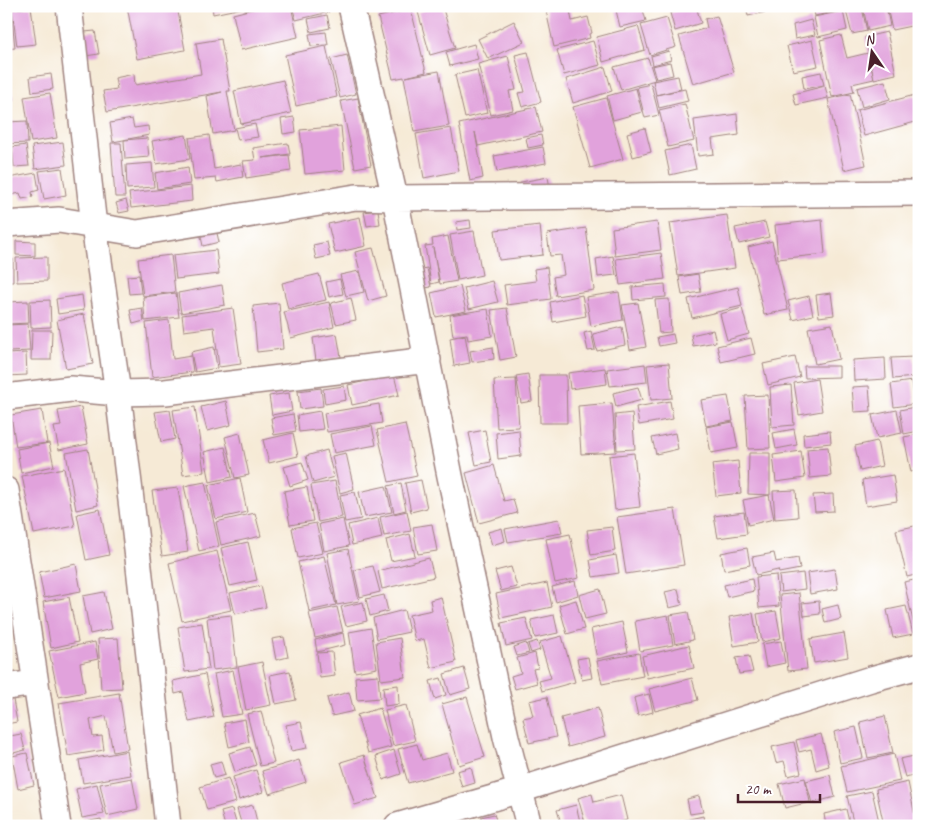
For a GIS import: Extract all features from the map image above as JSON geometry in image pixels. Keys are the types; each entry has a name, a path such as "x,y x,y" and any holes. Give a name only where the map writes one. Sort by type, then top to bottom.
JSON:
{"street":[{"path":"68,6 94,226 118,393 168,826"},
{"path":"351,6 395,198 452,486 506,737 529,826"},
{"path":"6,224 59,220 137,233 356,197 919,192"},
{"path":"6,396 71,389 118,393 166,392 428,360"},
{"path":"6,490 58,826"},
{"path":"397,826 520,790 870,679 919,666"},
{"path":"6,687 36,683"}],"building":[{"path":"127,6 177,6 185,50 137,59"},
{"path":"212,6 246,6 247,7 213,14"},
{"path":"264,6 291,6 298,37 241,50 233,14"},
{"path":"292,6 328,6 329,12 296,20"},
{"path":"442,6 455,48 430,55 418,12"},
{"path":"545,6 569,6 572,21 588,17 592,33 589,34 590,38 554,47"},
{"path":"615,6 642,6 646,21 620,27"},
{"path":"696,6 701,23 675,31 670,13"},
{"path":"746,6 789,6 789,7 748,16"},
{"path":"813,6 837,6 838,11 815,16"},
{"path":"886,6 890,26 868,31 863,7"},
{"path":"912,6 916,25 892,30 887,7"},
{"path":"31,7 36,44 17,46 12,9"},
{"path":"862,8 867,31 852,34 846,11"},
{"path":"411,9 426,72 406,77 439,71 449,126 414,132 404,77 393,79 378,17"},
{"path":"6,10 11,10 15,48 6,49"},
{"path":"843,11 847,30 818,37 814,17"},
{"path":"327,15 330,28 311,32 308,19"},
{"path":"717,16 734,72 693,84 679,36 707,28 705,19"},
{"path":"667,18 676,47 650,55 641,25"},
{"path":"811,20 815,35 795,39 793,25"},
{"path":"514,21 524,42 488,59 478,39"},
{"path":"638,26 645,50 603,62 597,37"},
{"path":"95,31 99,54 78,57 74,33"},
{"path":"326,32 328,45 311,46 309,34"},
{"path":"887,32 896,74 874,79 865,37"},
{"path":"841,35 847,58 868,53 874,79 852,84 854,92 832,97 820,40"},
{"path":"221,39 230,91 227,91 234,130 213,134 207,96 222,92 107,112 103,91 117,89 115,78 134,74 135,85 201,74 196,43"},
{"path":"812,40 818,66 793,71 787,46"},
{"path":"593,41 600,65 564,75 557,50"},
{"path":"474,44 478,59 450,66 446,52"},
{"path":"326,46 337,97 296,106 285,55"},
{"path":"669,51 671,60 653,65 651,56"},
{"path":"528,52 541,102 522,107 518,93 525,92 515,55"},
{"path":"347,55 356,94 340,98 331,59"},
{"path":"508,56 516,90 509,91 513,110 491,115 478,64"},
{"path":"648,58 655,80 621,90 614,67"},
{"path":"670,62 673,75 656,79 652,66"},
{"path":"605,67 612,91 573,103 566,79"},
{"path":"477,70 487,113 465,118 455,75"},
{"path":"821,72 824,85 804,89 802,76"},
{"path":"51,74 53,89 32,92 30,77"},
{"path":"678,76 681,89 656,95 653,81"},
{"path":"283,80 291,113 241,124 234,91"},
{"path":"885,81 890,99 862,107 857,88"},
{"path":"651,84 659,115 645,118 637,87"},
{"path":"825,86 828,98 796,105 793,94"},
{"path":"636,88 642,112 613,120 607,96"},
{"path":"12,89 13,100 6,100 6,90"},
{"path":"685,89 688,101 659,108 656,95"},
{"path":"50,93 57,138 31,142 24,97"},
{"path":"850,94 866,165 844,170 828,99"},
{"path":"915,95 919,109 919,121 864,136 857,110"},
{"path":"358,98 371,165 355,168 341,101"},
{"path":"606,98 623,159 590,168 573,107"},
{"path":"685,104 694,141 668,147 659,110"},
{"path":"536,107 542,132 478,146 475,132 483,178 470,181 459,124"},
{"path":"737,114 739,135 712,139 714,154 698,156 694,120"},
{"path":"294,117 296,132 283,134 281,119"},
{"path":"132,119 134,128 148,126 149,135 113,142 110,123"},
{"path":"27,121 28,143 6,144 6,122"},
{"path":"255,124 258,137 238,140 235,128"},
{"path":"341,126 345,170 305,174 300,130"},
{"path":"451,128 459,171 424,178 416,134"},
{"path":"645,128 651,152 633,157 627,133"},
{"path":"186,135 190,159 156,164 152,141"},
{"path":"209,135 214,169 241,164 243,177 217,182 216,178 194,180 189,138"},
{"path":"541,135 543,145 528,148 526,138"},
{"path":"147,138 149,157 125,159 124,140"},
{"path":"63,142 66,165 35,169 32,146"},
{"path":"111,143 121,143 125,197 115,197"},
{"path":"288,143 290,154 262,158 289,155 291,171 246,178 243,161 255,160 253,148"},
{"path":"26,145 29,166 14,167 12,147"},
{"path":"691,145 696,169 670,175 665,151"},
{"path":"543,147 546,163 497,172 494,156"},
{"path":"152,163 154,187 127,189 126,165"},
{"path":"188,167 190,184 157,189 155,173"},
{"path":"62,168 66,195 44,199 39,171"},
{"path":"36,173 39,190 32,192 33,197 22,199 20,193 11,195 8,178"},
{"path":"548,177 550,188 523,193 521,182"},
{"path":"191,186 192,201 131,208 129,193"},
{"path":"126,200 129,211 119,213 116,203"},
{"path":"378,210 380,224 367,226 364,212"},
{"path":"727,215 735,268 678,276 670,223"},
{"path":"360,217 366,246 335,253 328,224"},
{"path":"470,220 471,228 457,230 456,222"},
{"path":"822,220 825,254 778,259 775,225"},
{"path":"657,222 661,250 615,256 612,228"},
{"path":"765,222 769,237 739,244 735,228"},
{"path":"540,225 543,255 499,260 495,230"},
{"path":"586,228 594,290 556,296 553,277 564,275 561,255 550,256 547,234"},
{"path":"216,229 219,242 203,246 200,232"},
{"path":"474,231 482,275 458,280 450,235"},
{"path":"448,236 457,281 440,284 433,247 439,282 431,284 425,246 433,245 432,239"},
{"path":"16,241 35,242 35,256 16,255"},
{"path":"772,241 788,310 764,315 748,247"},
{"path":"327,242 330,256 316,259 313,245"},
{"path":"373,248 386,296 368,301 355,252"},
{"path":"216,250 219,274 176,279 173,255"},
{"path":"661,253 665,279 620,285 616,259"},
{"path":"171,255 175,292 143,296 138,259"},
{"path":"613,256 616,275 598,277 596,259"},
{"path":"47,257 47,281 17,282 16,258"},
{"path":"6,259 13,259 13,282 6,282"},
{"path":"547,267 551,299 507,305 504,285 536,281 534,269"},
{"path":"427,268 431,287 420,289 417,270"},
{"path":"359,271 364,292 346,296 340,275"},
{"path":"319,274 326,300 288,309 282,283"},
{"path":"698,274 701,292 682,295 679,277"},
{"path":"139,275 141,293 129,294 127,276"},
{"path":"340,279 343,294 329,297 326,282"},
{"path":"492,281 498,302 469,309 464,288"},
{"path":"665,284 666,297 633,300 632,287"},
{"path":"222,285 225,305 181,313 178,293"},
{"path":"460,286 466,311 436,317 431,293"},
{"path":"738,287 742,306 692,318 688,299"},
{"path":"619,292 623,320 591,326 586,297"},
{"path":"176,293 179,317 145,321 143,297"},
{"path":"831,293 834,315 819,317 816,295"},
{"path":"82,295 84,310 58,314 56,299"},
{"path":"582,295 586,316 553,322 550,302"},
{"path":"809,296 813,315 793,320 788,301"},
{"path":"351,298 356,320 336,324 331,303"},
{"path":"669,299 671,332 659,333 655,300"},
{"path":"50,300 51,327 31,328 30,301"},
{"path":"28,301 29,323 9,324 8,302"},
{"path":"329,302 334,327 291,338 284,312"},
{"path":"279,303 283,349 257,352 253,306"},
{"path":"638,303 646,347 630,350 622,305"},
{"path":"142,308 144,321 133,324 130,310"},
{"path":"233,308 241,364 219,367 214,327 184,331 182,315"},
{"path":"507,308 516,357 500,360 491,310"},
{"path":"742,308 749,334 727,340 720,314"},
{"path":"488,309 492,336 468,340 467,334 453,336 450,315"},
{"path":"84,314 93,364 66,369 57,320"},
{"path":"169,320 173,359 191,356 193,372 152,377 146,323"},
{"path":"28,324 30,351 8,352 7,325"},
{"path":"832,324 839,359 815,364 808,328"},
{"path":"622,327 625,345 597,351 593,334"},
{"path":"32,330 52,330 51,360 31,360"},
{"path":"713,330 716,342 693,346 691,335"},
{"path":"591,331 595,350 588,351 584,333"},
{"path":"337,334 341,357 316,361 313,338"},
{"path":"673,334 675,343 659,346 657,337"},
{"path":"465,335 470,363 454,366 450,338"},
{"path":"751,338 755,354 721,362 717,346"},
{"path":"214,347 217,368 195,372 191,352"},
{"path":"493,347 494,359 472,362 470,351"},
{"path":"26,353 27,375 6,376 6,354"},
{"path":"795,357 800,377 768,385 763,364"},
{"path":"914,357 915,377 893,379 891,358"},
{"path":"885,358 886,379 854,381 853,360"},
{"path":"669,363 672,398 651,400 647,365"},
{"path":"645,364 647,382 610,386 607,369"},
{"path":"804,366 839,366 839,377 805,378"},
{"path":"605,368 607,384 570,389 568,373"},
{"path":"528,374 532,401 521,403 516,376"},
{"path":"394,375 399,395 352,405 348,385"},
{"path":"539,375 566,375 567,423 540,423"},
{"path":"516,379 519,427 497,428 494,380"},
{"path":"817,379 822,411 799,415 794,383"},
{"path":"912,381 915,404 894,407 891,384"},
{"path":"791,385 794,425 772,427 770,387"},
{"path":"344,386 346,400 325,404 323,389"},
{"path":"869,386 871,411 854,412 852,387"},
{"path":"638,387 642,400 616,407 613,393"},
{"path":"321,388 323,406 300,409 298,391"},
{"path":"289,393 292,411 272,415 269,396"},
{"path":"768,395 770,448 748,449 745,396"},
{"path":"728,396 733,421 706,426 701,400"},
{"path":"226,401 231,425 207,431 201,407"},
{"path":"670,401 673,419 639,425 636,407"},
{"path":"612,403 616,452 581,454 578,406"},
{"path":"379,404 382,423 327,432 324,413"},
{"path":"919,406 919,431 904,434 900,410"},
{"path":"81,407 88,444 59,450 54,427 61,426 58,411"},
{"path":"195,407 204,472 183,475 173,410"},
{"path":"42,410 47,443 16,447 11,415"},
{"path":"170,410 175,439 161,442 155,412"},
{"path":"897,410 902,433 877,438 872,415"},
{"path":"320,411 323,429 299,432 297,415"},
{"path":"632,413 635,449 617,450 615,415"},
{"path":"293,414 296,431 274,435 271,418"},
{"path":"733,422 738,448 711,453 706,427"},
{"path":"405,424 417,476 389,482 377,430"},
{"path":"372,426 376,445 334,453 330,434"},
{"path":"794,429 797,445 776,449 773,433"},
{"path":"485,430 491,462 476,465 469,433"},
{"path":"519,430 521,456 498,459 496,433"},
{"path":"830,431 831,443 804,446 803,434"},
{"path":"240,433 249,475 235,478 225,437"},
{"path":"293,433 298,456 269,463 263,440"},
{"path":"675,433 678,449 656,454 652,438"},
{"path":"919,434 919,470 911,472 904,437"},
{"path":"877,441 882,466 860,471 855,446"},
{"path":"49,443 54,466 21,473 17,449"},
{"path":"225,447 232,477 210,482 204,452"},
{"path":"828,447 831,476 810,478 807,449"},
{"path":"88,449 98,505 76,510 66,453"},
{"path":"327,450 334,477 313,483 306,456"},
{"path":"801,451 805,478 776,482 773,455"},
{"path":"346,453 354,489 340,493 332,456"},
{"path":"634,453 640,507 615,510 609,456"},
{"path":"749,453 770,453 770,495 748,494"},
{"path":"738,461 741,493 716,496 712,464"},
{"path":"302,462 308,480 290,486 284,467"},
{"path":"494,465 504,501 513,499 517,513 479,523 466,473"},
{"path":"64,468 75,526 34,534 22,476"},
{"path":"893,475 897,501 866,506 862,480"},
{"path":"240,478 247,512 216,519 208,485"},
{"path":"421,480 427,508 411,512 405,483"},
{"path":"335,481 342,517 318,522 311,485"},
{"path":"205,482 219,546 199,551 184,486"},
{"path":"401,483 406,510 394,513 388,486"},
{"path":"386,486 392,512 365,517 359,492"},
{"path":"307,487 313,521 290,525 284,491"},
{"path":"178,488 188,552 162,556 152,491"},
{"path":"796,490 798,517 775,519 773,491"},
{"path":"355,492 361,519 345,522 340,495"},
{"path":"833,494 834,511 815,512 813,495"},
{"path":"769,495 774,519 748,525 743,500"},
{"path":"100,509 109,555 86,560 77,514"},
{"path":"675,509 684,565 626,574 617,517"},
{"path":"407,511 411,531 384,536 380,517"},
{"path":"744,512 747,534 718,538 714,516"},
{"path":"255,513 261,536 221,545 216,522"},
{"path":"378,518 382,538 352,545 348,525"},
{"path":"343,519 349,546 324,551 319,524"},
{"path":"559,519 562,533 508,542 505,529"},
{"path":"316,523 323,553 298,558 292,528"},
{"path":"432,524 437,551 418,554 413,527"},
{"path":"919,525 919,574 907,577 896,530"},
{"path":"612,527 615,551 591,555 587,530"},
{"path":"502,528 505,541 492,545 488,532"},
{"path":"410,534 415,556 391,561 386,540"},
{"path":"570,534 579,578 555,583 546,539"},
{"path":"248,542 257,580 230,586 221,548"},
{"path":"747,548 750,565 724,570 721,553"},
{"path":"348,549 359,601 337,605 327,553"},
{"path":"217,551 231,610 182,621 169,563"},
{"path":"774,553 776,562 798,558 800,569 779,573 778,570 756,575 752,557"},
{"path":"616,555 619,573 593,577 590,560"},
{"path":"324,556 336,605 309,611 298,562"},
{"path":"429,558 434,577 382,589 378,571"},
{"path":"76,564 81,591 44,598 39,572"},
{"path":"373,566 380,592 360,597 354,570"},
{"path":"511,567 517,587 501,591 495,571"},
{"path":"835,569 838,589 810,594 807,573"},
{"path":"803,573 805,589 781,592 779,576"},
{"path":"776,575 779,606 759,608 756,577"},
{"path":"752,579 754,591 727,597 724,585"},
{"path":"919,579 919,633 916,634 904,582"},
{"path":"575,581 578,595 556,602 552,587"},
{"path":"547,583 552,607 501,618 496,594"},
{"path":"261,586 266,607 235,614 230,593"},
{"path":"600,589 606,614 585,619 579,595"},
{"path":"678,589 682,605 669,608 665,592"},
{"path":"104,592 112,629 90,634 83,596"},
{"path":"799,593 807,669 788,671 780,595"},
{"path":"384,595 388,611 370,616 366,599"},
{"path":"69,597 78,642 51,648 43,602"},
{"path":"441,597 456,662 431,668 424,639 415,641 409,615 432,610 430,600"},
{"path":"576,600 584,629 567,634 559,605"},
{"path":"819,601 820,614 804,616 802,603"},
{"path":"363,602 367,621 346,626 341,607"},
{"path":"838,605 841,619 825,623 822,609"},
{"path":"906,606 913,634 893,638 887,610"},
{"path":"337,607 343,632 315,638 309,613"},
{"path":"404,610 409,632 377,639 373,618"},
{"path":"776,611 781,638 762,642 757,614"},
{"path":"688,612 693,640 675,644 670,615"},
{"path":"753,613 758,642 734,646 729,617"},
{"path":"231,615 237,667 213,670 207,618"},
{"path":"554,615 558,633 535,638 531,620"},
{"path":"668,615 673,645 640,651 635,621"},
{"path":"526,618 532,640 506,646 501,623"},
{"path":"622,622 628,652 597,659 591,629"},
{"path":"202,623 209,669 185,672 178,627"},
{"path":"371,628 377,668 355,672 349,632"},
{"path":"343,633 345,645 317,652 315,640"},
{"path":"844,633 848,657 814,663 810,639"},
{"path":"562,636 575,682 542,691 539,681 551,678 540,642"},
{"path":"284,637 288,657 276,660 272,639"},
{"path":"118,638 122,688 101,689 98,639"},
{"path":"400,638 405,677 381,680 376,642"},
{"path":"537,641 540,650 531,653 528,644"},
{"path":"781,641 785,663 766,667 762,644"},
{"path":"95,642 98,659 80,663 85,692 59,697 49,651"},
{"path":"526,643 529,653 517,656 514,647"},
{"path":"689,645 694,668 647,678 642,656"},
{"path":"332,652 335,676 320,678 317,653"},
{"path":"535,653 538,668 533,669 537,683 515,689 511,676 521,673 517,658"},
{"path":"639,653 643,676 602,684 597,661"},
{"path":"749,656 753,672 739,674 736,658"},
{"path":"588,657 592,678 582,680 577,659"},
{"path":"262,662 271,705 246,710 238,667"},
{"path":"464,668 470,689 450,695 444,674"},
{"path":"233,670 242,714 222,717 214,674"},
{"path":"290,671 296,700 276,704 270,675"},
{"path":"205,674 214,717 189,722 183,692 175,694 173,681"},
{"path":"378,675 380,698 357,700 355,677"},
{"path":"441,678 446,695 435,699 430,681"},
{"path":"692,678 698,700 655,711 649,689"},
{"path":"398,685 399,704 385,706 383,687"},
{"path":"349,692 354,711 332,716 327,698"},
{"path":"119,693 128,749 113,752 106,716 90,720 93,737 102,736 104,750 68,756 59,703"},
{"path":"12,694 17,722 6,724 6,695"},
{"path":"649,694 653,712 638,716 634,698"},
{"path":"467,697 485,757 459,765 442,704"},
{"path":"547,697 556,737 529,743 523,718 533,716 529,701"},
{"path":"406,705 415,741 393,746 385,710"},
{"path":"380,708 391,747 368,753 357,715"},
{"path":"598,708 605,737 568,747 561,718"},
{"path":"261,711 274,763 260,766 247,714"},
{"path":"885,716 893,753 868,758 860,722"},
{"path":"245,719 249,742 229,747 224,723"},
{"path":"301,722 307,748 291,751 286,725"},
{"path":"856,727 863,758 840,763 834,732"},
{"path":"9,731 10,736 21,734 25,750 6,755 6,732"},
{"path":"821,734 829,766 816,770 811,749 799,752 796,740"},
{"path":"794,742 801,773 788,776 784,761 776,763 772,747"},
{"path":"417,744 422,760 447,753 452,771 408,783 398,749"},
{"path":"250,747 256,765 235,772 229,753"},
{"path":"394,750 401,774 383,780 376,756"},
{"path":"127,751 131,775 83,783 79,760"},
{"path":"27,753 34,785 18,789 12,756"},
{"path":"894,754 900,781 847,792 841,766"},
{"path":"364,755 378,798 355,805 341,762"},
{"path":"914,756 918,774 905,777 900,759"},
{"path":"299,760 306,782 269,794 262,771"},
{"path":"221,761 225,775 214,778 210,764"},
{"path":"471,767 475,783 462,787 457,771"},
{"path":"256,770 263,792 239,800 233,777"},
{"path":"830,775 835,797 812,803 806,781"},
{"path":"132,778 138,809 107,816 100,784"},
{"path":"228,778 236,802 207,810 200,787"},
{"path":"805,778 810,802 785,808 779,784"},
{"path":"908,782 916,821 884,826 876,789"},
{"path":"97,784 104,814 82,818 76,789"},
{"path":"872,791 880,826 854,826 847,796"},
{"path":"592,794 594,802 621,795 627,820 606,826 586,826 578,798"},
{"path":"699,796 703,812 690,814 687,799"},
{"path":"253,805 258,826 242,826 237,809"},
{"path":"576,805 581,826 562,826 557,810"},
{"path":"232,809 237,826 225,826 221,812"},
{"path":"846,809 850,826 826,826 824,814"},
{"path":"494,814 498,826 483,826 481,817"},
{"path":"703,816 705,826 663,826 663,825"},
{"path":"101,819 102,826 80,826 80,823"}]}
